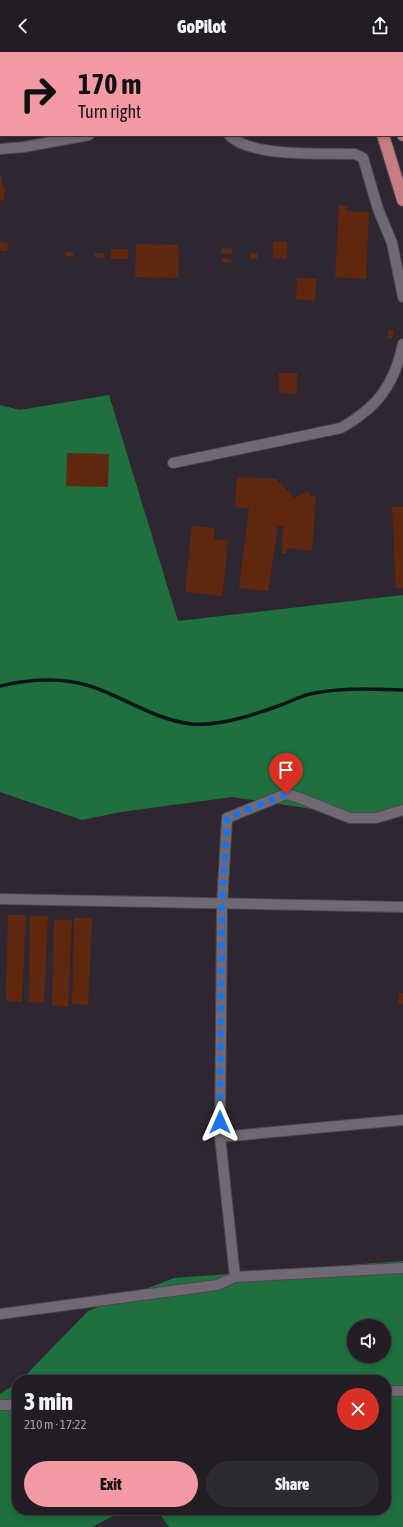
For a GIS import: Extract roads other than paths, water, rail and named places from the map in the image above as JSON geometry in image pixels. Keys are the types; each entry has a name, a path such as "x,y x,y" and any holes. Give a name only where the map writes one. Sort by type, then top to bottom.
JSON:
{"highway":[{"path":"383,136 403,200"}],"street":[{"path":"0,149 24,147 84,136"},
{"path":"230,136 242,144 273,152 355,154 363,158 378,209 392,243 403,297"},
{"path":"173,463 341,428 361,417 373,406 388,387 403,344"},
{"path":"236,1278 220,1137 222,905 227,818 286,794 350,818 376,818 403,810"},
{"path":"0,899 222,905 403,907"},
{"path":"220,1137 403,1120"},
{"path":"0,1314 217,1285 236,1278 403,1268"},
{"path":"391,1391 403,1391"},
{"path":"0,1405 12,1405"}],"waterway":[{"path":"0,686 45,680 79,683 103,691 165,718 192,724 224,722 258,713 318,692 354,689 403,690"}]}
